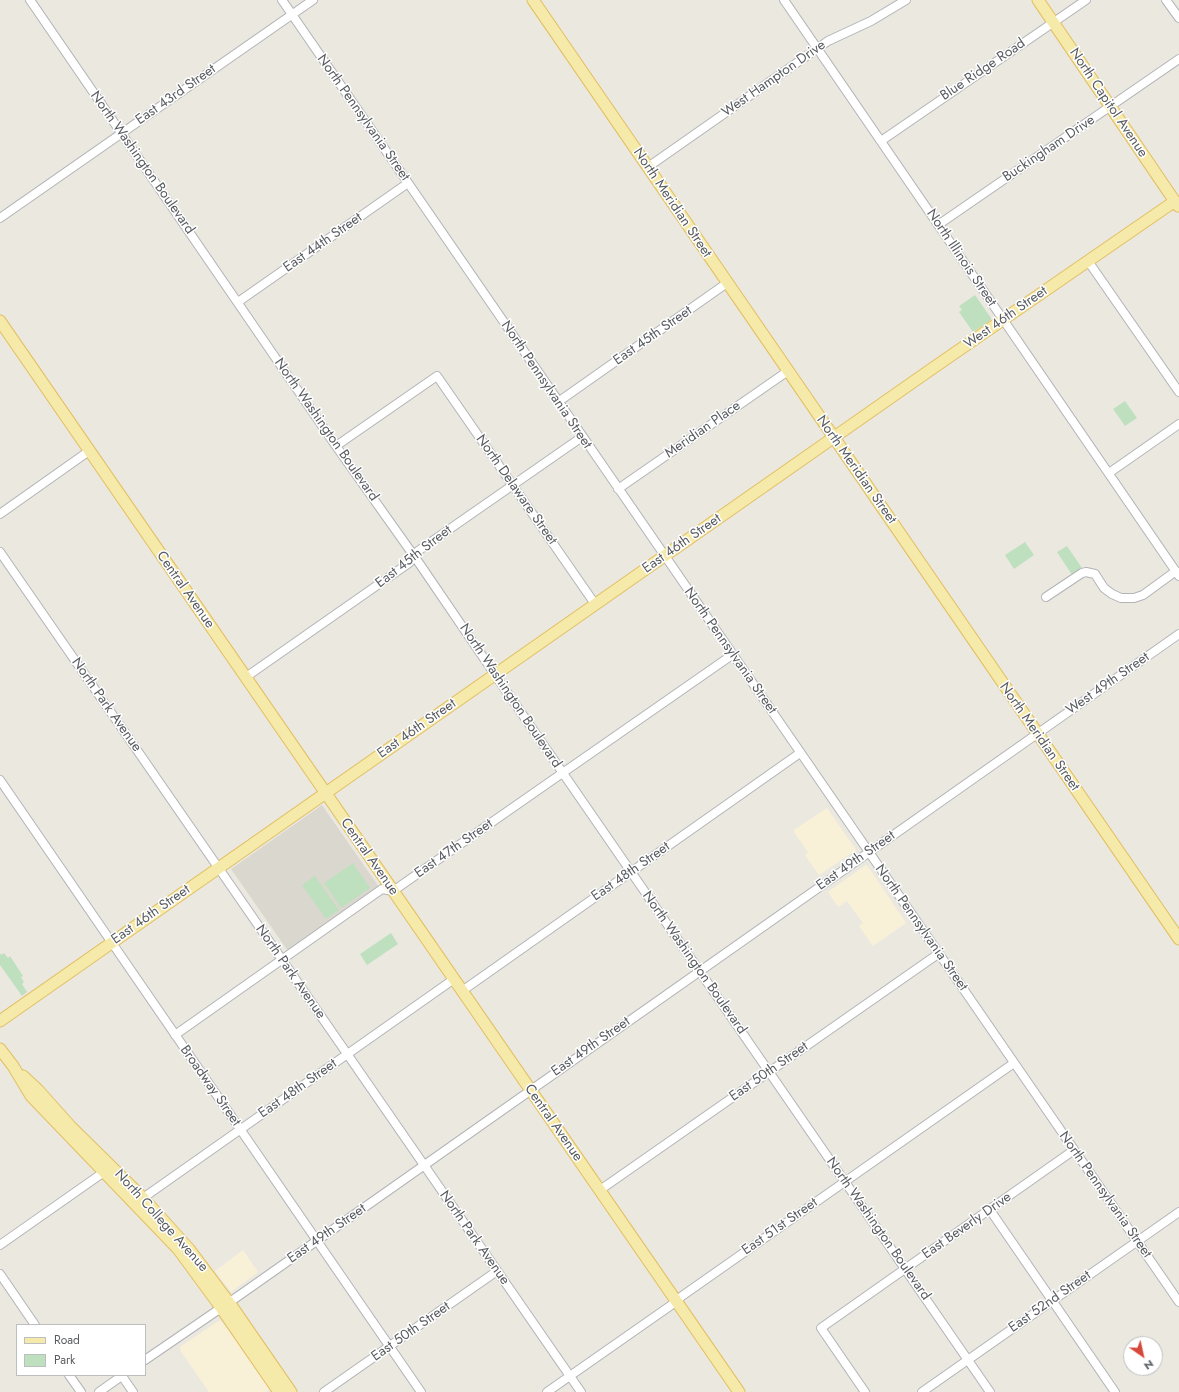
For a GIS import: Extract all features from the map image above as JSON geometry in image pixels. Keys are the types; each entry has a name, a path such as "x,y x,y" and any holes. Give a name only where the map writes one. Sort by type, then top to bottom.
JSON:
{"main road":[{"name":"North Meridian Street","path":"533,0 1179,939"},
{"name":"North Capitol Avenue","path":"1038,0 1178,202"},
{"name":"West 46th Street","path":"834,438 1088,261 1178,202"},
{"name":"Central Avenue","path":"0,321 600,1190 675,1302 739,1392"},
{"name":"East 46th Street","path":"0,1021 834,438"},
{"name":"North College Avenue","path":"0,1049 13,1066 31,1096 178,1249 225,1305 291,1392"},
{"name":"North College Avenue","path":"13,1066 142,1198 189,1249 279,1392"}],"street":[{"name":"North Washington Boulevard","path":"30,0 336,446 414,556 990,1392"},
{"name":"North Pennsylvania Street","path":"282,0 1179,1302"},
{"name":"East 43rd Street","path":"0,218 313,0"},
{"name":"North Illinois Street","path":"784,0 1178,574"},
{"name":"West Hampton Drive","path":"648,167 830,40 871,21 906,0"},
{"name":"Blue Ridge Road","path":"881,141 1086,0"},
{"path":"1166,0 1179,18"},
{"name":"Buckingham Drive","path":"938,225 1179,59"},
{"name":"East 44th Street","path":"238,302 408,183"},
{"path":"1088,261 1179,392"},
{"name":"East 45th Street","path":"558,402 727,283"},
{"name":"Meridian Place","path":"618,489 788,371"},
{"name":"North Delaware Street","path":"336,446 437,376 595,604"},
{"path":"1109,473 1179,424"},
{"name":"East 45th Street","path":"246,677 409,563 418,551 582,436"},
{"path":"0,514 89,451"},
{"name":"North Park Avenue","path":"0,552 580,1392"},
{"path":"1046,597 1082,573 1086,572 1095,574 1104,588 1121,598 1134,598 1143,595 1178,574"},
{"name":"West 49th Street","path":"1037,733 1179,634"},
{"name":"East 47th Street","path":"175,1036 382,889 393,891 732,655"},
{"name":"East 49th Street","path":"146,1359 424,1166 1037,733"},
{"name":"East 48th Street","path":"462,991 800,753"},
{"name":"Broadway Street","path":"0,780 421,1392"},
{"name":"East 50th Street","path":"600,1190 938,954"},
{"name":"East 48th Street","path":"142,1198 454,979"},
{"name":"East 51st Street","path":"547,1392 1014,1063"},
{"name":"East Beverly Drive","path":"865,1392 821,1328 1074,1150"},
{"path":"0,1245 104,1172"},
{"path":"990,1210 1114,1392"},
{"name":"East 52nd Street","path":"922,1392 1179,1212"},
{"name":"East 50th Street","path":"324,1392 497,1271"},
{"path":"0,1274 34,1324"},
{"path":"70,1376 81,1392"},
{"path":"98,1392 123,1376 133,1392"}],"shaded area":[{"path":"322,805 379,887 288,951 231,869"},
{"path":"827,808 856,850 819,875 805,855 808,852 794,830"},
{"path":"866,865 906,923 873,946 859,926 863,923 847,901 838,907 828,892"},
{"path":"243,1250 258,1272 231,1292 215,1271"},
{"path":"220,1320 237,1340 261,1376 272,1388 266,1392 209,1392 180,1350 180,1347"}],"green space":[{"path":"975,295 991,320 973,332 959,312 962,310 959,306"},
{"path":"1125,401 1137,418 1125,426 1113,409"},
{"path":"1025,542 1034,555 1014,569 1005,555"},
{"path":"1067,546 1082,568 1072,575 1057,552"},
{"path":"353,863 370,888 341,908 324,883"},
{"path":"315,876 339,910 326,919 302,885"},
{"path":"391,933 398,944 367,965 360,954"},
{"path":"0,953 1,955 4,953 8,958 10,956 23,976 21,977 24,982 22,984 27,992 22,996 0,965"}]}
